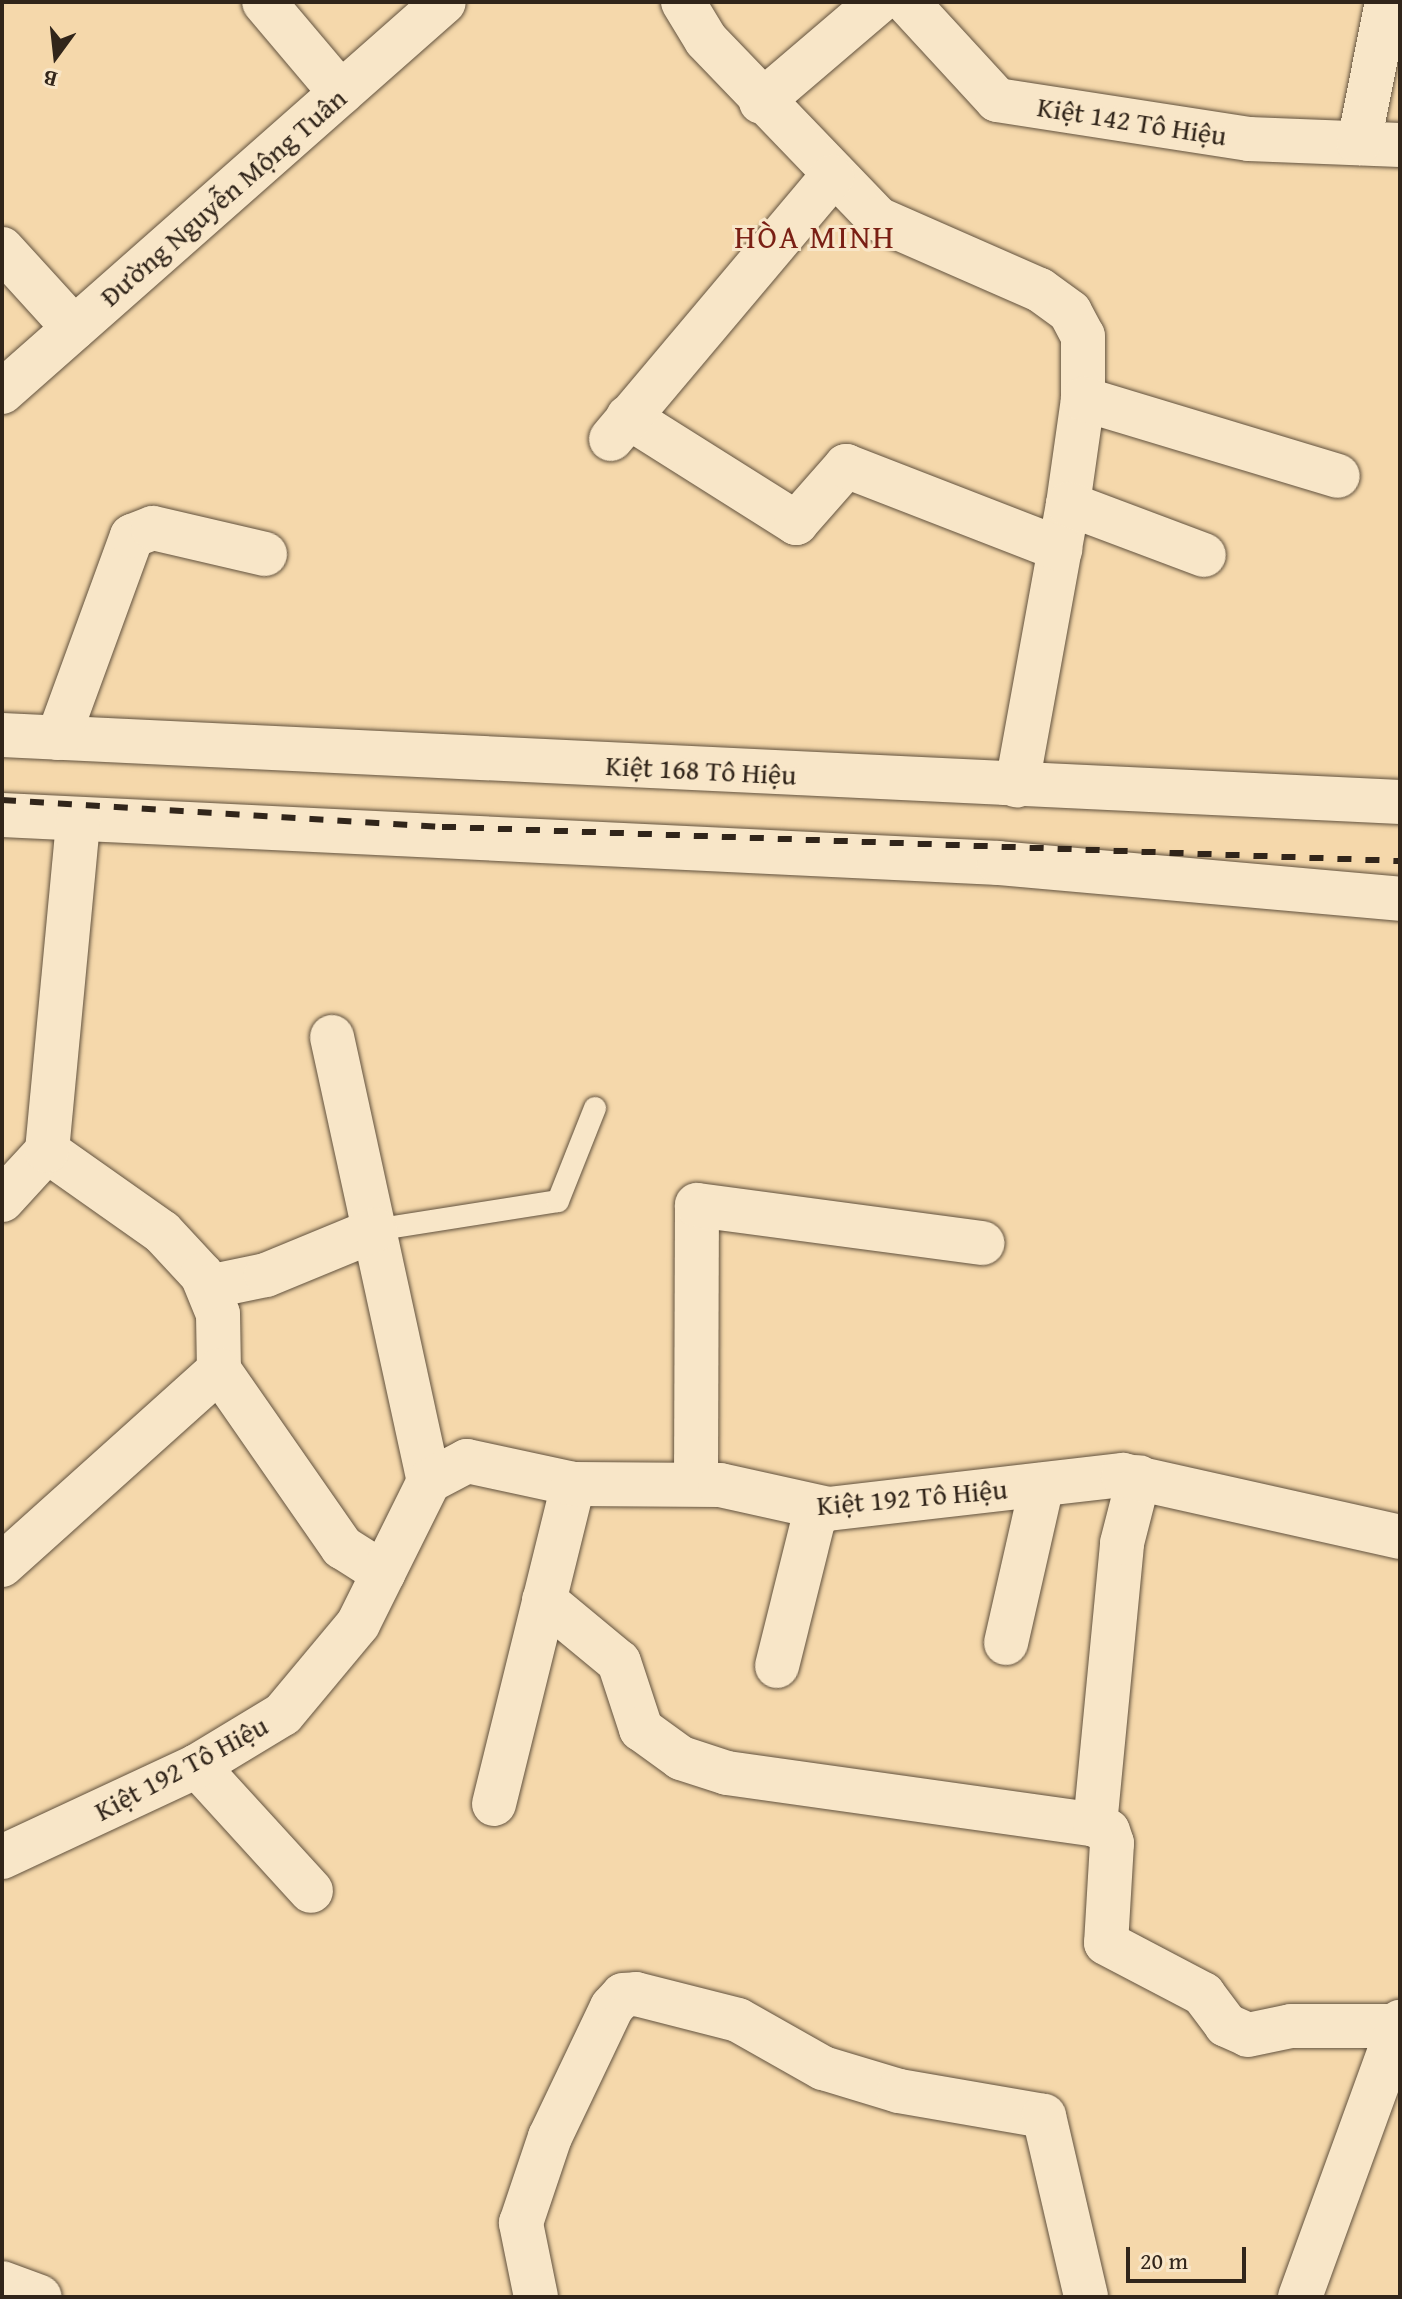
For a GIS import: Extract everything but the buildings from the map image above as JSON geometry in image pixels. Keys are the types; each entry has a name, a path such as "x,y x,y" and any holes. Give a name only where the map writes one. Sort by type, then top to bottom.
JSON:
{"street":[{"path":"264,2 341,93"},
{"name":"Đường Nguyễn Mộng Tuân","path":"2,392 444,2"},
{"path":"683,2 706,40 832,177 910,239 1040,290 1070,312 1083,336 1083,399 1068,504 1017,785"},
{"path":"761,102 878,2"},
{"name":"Kiệt 142 Tô Hiệu","path":"907,2 997,100 1249,139 1380,144"},
{"path":"1380,144 1387,2"},
{"path":"832,177 620,428 796,523 846,466 1060,549"},
{"path":"2,249 74,328"},
{"path":"1083,399 1338,476"},
{"path":"1068,504 1204,555"},
{"path":"58,738 132,536 153,528 265,554"},
{"name":"Kiệt 168 Tô Hiệu","path":"2,735 1400,802"},
{"path":"2,815 999,863 1400,899"},
{"path":"2,1200 47,1151 78,821"},
{"path":"332,1037 429,1481"},
{"path":"47,1151 162,1232 208,1287 218,1314 219,1370 342,1547 383,1573"},
{"path":"696,1482 697,1205 982,1243"},
{"path":"208,1287 245,1282 375,1230"},
{"path":"2,1565 219,1370"},
{"name":"Kiệt 192 Tô Hiệu","path":"2,1857 197,1766 255,1735 301,1696 358,1624 429,1481 454,1464 477,1461 573,1484 696,1482 816,1509 1139,1477 1400,1537"},
{"path":"1095,1825 1122,1543 1139,1477"},
{"path":"494,1804 573,1484"},
{"path":"1006,1643 1042,1485"},
{"path":"777,1666 816,1509"},
{"path":"544,1600 619,1662 641,1729 681,1758 727,1773 1095,1825 1108,1831 1112,1843 1106,1943 1193,1987 1226,2025 1248,2035 1291,2026 1399,2024 1300,2297"},
{"path":"197,1766 311,1891"},
{"path":"536,2297 521,2223 550,2137 612,2007 623,1995 636,1994 738,2020 839,2073 1044,2116 1086,2297"},
{"path":"2,2283 40,2297"}],"lane":[{"path":"375,1230 558,1201 595,1108"}],"railway":[{"path":"2,800 442,827 1400,861"}],"district":[{"name":"HÒA MINH","path":"815,237"}]}
